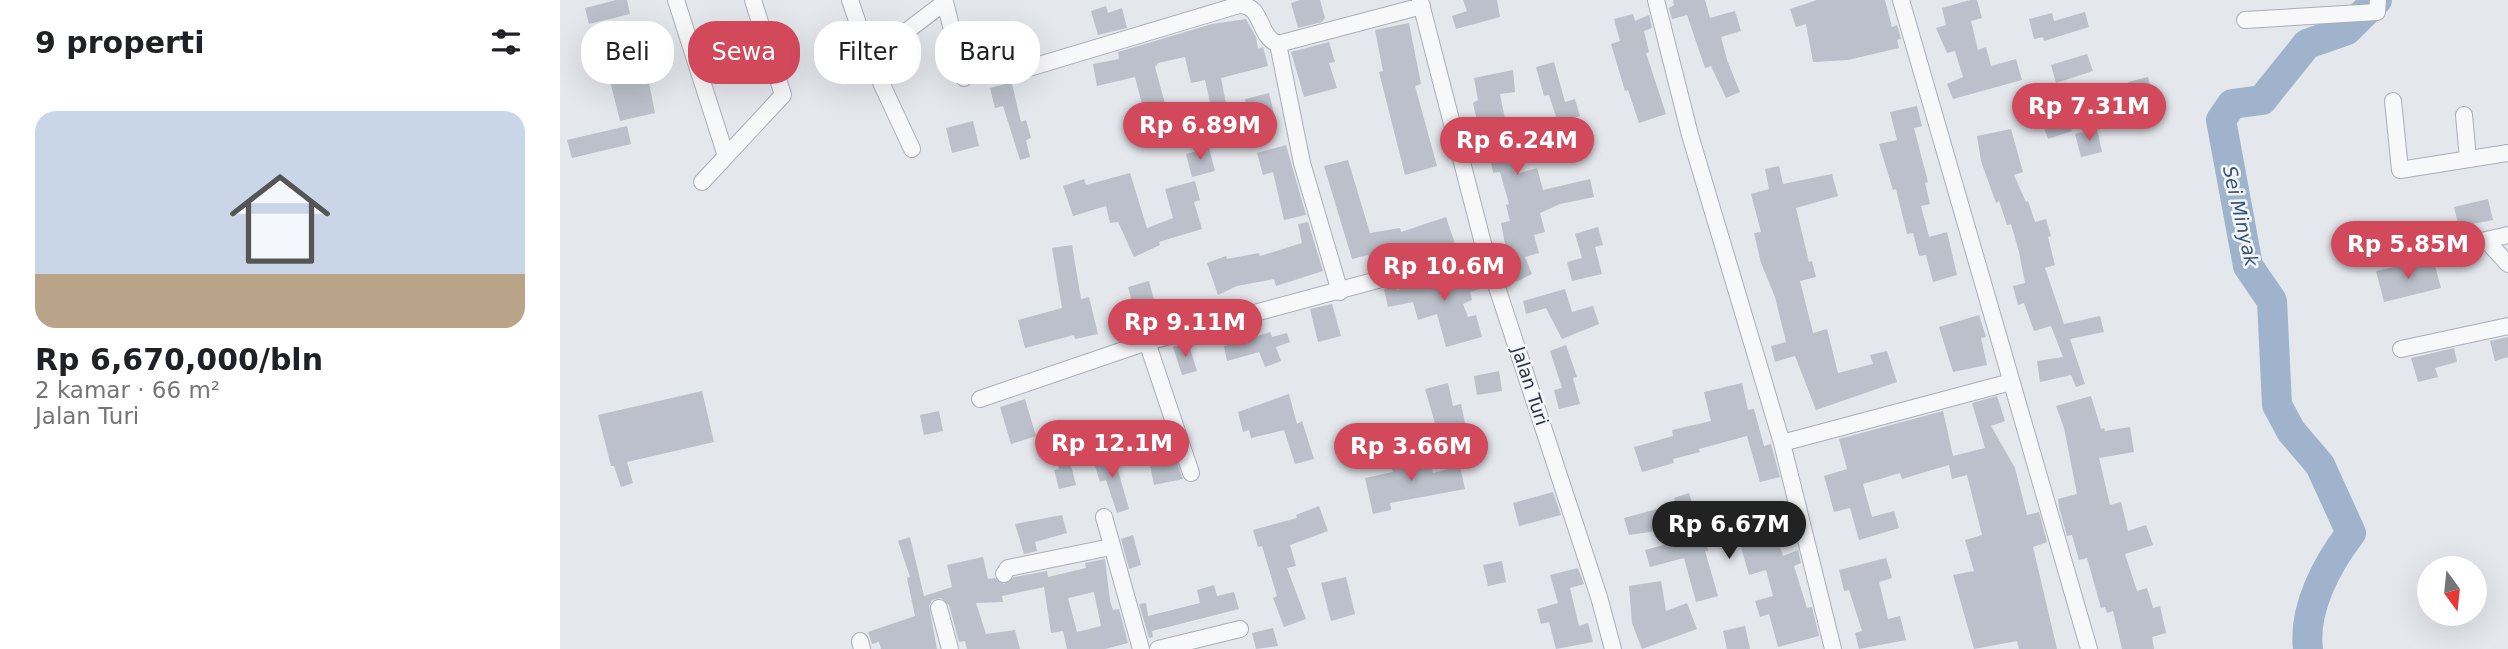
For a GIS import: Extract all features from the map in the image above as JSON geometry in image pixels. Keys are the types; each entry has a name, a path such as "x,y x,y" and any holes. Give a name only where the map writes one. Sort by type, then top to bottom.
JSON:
{"street":[{"path":"676,0 726,156"},
{"path":"702,182 783,95 753,0"},
{"path":"850,0 857,21"},
{"path":"1656,0 1690,135 1782,443 1833,649"},
{"path":"1901,0 2085,648"},
{"path":"2245,20 2377,12 2378,0"},
{"path":"920,21 945,2 950,21"},
{"path":"1278,44 1421,3"},
{"name":"Jalan Turi","path":"1421,3 1485,251 1599,597 1613,649"},
{"path":"1040,63 1203,8 1245,5 1257,14 1264,35 1278,44 1302,163 1340,292"},
{"path":"882,84 912,149"},
{"path":"2393,101 2400,170 2508,153"},
{"path":"2464,115 2468,159"},
{"path":"2415,256 2508,235"},
{"path":"2486,240 2508,264"},
{"path":"980,399 1147,342 1485,251"},
{"path":"2402,349 2508,326"},
{"path":"1147,342 1191,473"},
{"path":"1782,443 2011,382"},
{"path":"1104,517 1141,649"},
{"path":"1004,574 1008,568 1111,547"},
{"path":"939,608 950,649"},
{"path":"1158,649 1240,629"}],"building":[{"path":"627,0 630,14 601,21 588,21 585,8"},
{"path":"1320,0 1325,18 1322,22 1298,28 1291,3"},
{"path":"1463,0 1497,0 1500,17 1456,29 1452,16 1467,11"},
{"path":"1673,0 1705,0 1710,18 1735,11 1741,31 1721,37 1740,92 1726,98 1711,66 1705,68 1687,15 1672,19 1669,8 1674,5"},
{"path":"1817,0 1885,0 1892,27 1897,25 1901,39 1897,40 1899,48 1848,60 1813,62 1806,24 1796,27 1790,9"},
{"path":"1977,0 1982,18 1971,21 1978,50 1986,47 1991,66 2016,59 2022,80 1953,99 1947,84 1963,77 1955,51 1947,53 1936,28 1946,25 1942,8"},
{"path":"1106,6 1108,13 1122,8 1127,28 1098,35 1091,11"},
{"path":"2085,12 2089,27 2044,41 2043,37 2034,39 2029,19 2052,13 2054,21"},
{"path":"1633,14 1635,21 1649,15 1652,28 1644,31 1649,52 1646,53 1666,114 1639,123 1628,90 1625,91 1611,44 1620,41 1614,19"},
{"path":"1246,19 1256,37 1258,49 1263,47 1268,66 1221,78 1227,109 1212,112 1205,80 1191,83 1185,57 1158,63 1155,67 1167,111 1172,110 1177,133 1151,139 1135,77 1097,86 1093,64 1119,59 1118,52 1212,24"},
{"path":"1409,23 1421,84 1415,86 1437,166 1405,175 1379,72 1383,71 1375,30"},
{"path":"1329,42 1335,62 1329,63 1337,88 1304,97 1291,52"},
{"path":"2087,54 2093,71 2056,83 2051,65"},
{"path":"1554,62 1565,102 1575,99 1580,116 1558,123 1549,95 1544,96 1536,67"},
{"path":"1513,70 1515,92 1500,94 1516,174 1537,168 1543,190 1590,179 1594,197 1560,204 1540,213 1545,232 1534,235 1539,253 1525,257 1532,274 1516,282 1502,251 1506,249 1501,223 1510,221 1506,205 1509,204 1500,172 1493,173 1489,151 1484,153 1473,103 1478,100 1474,78"},
{"path":"2148,77 2153,98 2161,97 2164,112 2142,117 2137,94 2132,96 2128,82"},
{"path":"611,84 649,84 655,113 620,121"},
{"path":"1012,84 1021,122 1026,120 1031,138 1026,140 1030,157 1020,160 1003,106 995,108 990,88"},
{"path":"1269,93 1275,118 1251,124 1245,99"},
{"path":"1917,106 1922,126 1914,128 1928,182 1925,183 1930,204 1921,206 1929,237 1947,232 1957,275 1933,282 1926,255 1919,256 1913,233 1907,234 1896,189 1893,190 1879,144 1897,140 1890,112"},
{"path":"2064,109 2072,131 2048,139 2040,117"},
{"path":"973,121 979,146 952,153 946,128"},
{"path":"627,126 631,144 572,158 567,140"},
{"path":"2011,129 2023,172 2014,175 2026,202 2028,201 2035,222 2046,219 2051,236 2048,237 2055,265 2045,268 2064,324 2100,316 2104,332 2070,339 2085,384 2076,387 2071,375 2040,382 2037,361 2063,357 2051,326 2034,331 2024,303 2018,305 2013,286 2025,283 2019,252 2011,224 2007,225 1999,201 1996,203 1981,161 1977,136"},
{"path":"2097,129 2102,152 2081,157 2075,134"},
{"path":"1286,145 1306,215 1284,220 1273,172 1263,175 1257,153"},
{"path":"1209,148 1215,171 1192,177 1186,154"},
{"path":"1348,160 1370,233 1400,228 1401,232 1446,217 1455,244 1445,247 1446,251 1424,256 1422,249 1371,263 1368,255 1352,259 1324,166"},
{"path":"1779,166 1783,184 1832,174 1838,196 1796,208 1809,262 1812,261 1816,277 1800,281 1813,333 1827,329 1838,373 1873,364 1870,355 1887,351 1897,382 1816,410 1795,356 1775,362 1771,346 1786,342 1775,297 1761,263 1754,233 1761,232 1751,194 1769,189 1765,169"},
{"path":"1130,173 1147,228 1173,218 1165,189 1195,181 1200,200 1194,202 1202,229 1159,242 1160,245 1134,257 1118,222 1110,223 1106,206 1073,216 1063,186 1084,179 1086,185"},
{"path":"2488,199 2493,220 2473,224 2474,232 2461,235 2454,207"},
{"path":"1308,222 1323,271 1276,286 1274,279 1237,286 1218,295 1207,263 1226,256 1227,259 1259,253 1260,256 1302,243 1298,224"},
{"path":"2374,223 2380,244 2365,248 2359,227"},
{"path":"1598,227 1603,245 1595,247 1602,274 1572,281 1567,262 1582,258 1575,234"},
{"path":"2411,227 2415,245 2407,249 2405,257 2398,230"},
{"path":"1072,245 1081,299 1089,297 1098,334 1075,339 1074,335 1025,348 1018,320 1062,308 1052,248"},
{"path":"2406,260 2413,266 2434,262 2441,288 2384,302 2376,271 2406,264"},
{"path":"1475,264 1483,288 1470,292 1472,300 1463,304 1468,317 1476,315 1482,337 1446,347 1437,314 1418,320 1413,302 1388,307 1384,289 1396,286 1397,290"},
{"path":"1149,281 1159,319 1138,324 1128,287"},
{"path":"1565,289 1572,312 1593,306 1599,324 1562,339 1546,308 1526,314 1523,301"},
{"path":"1332,304 1341,336 1318,342 1310,309"},
{"path":"1979,315 1986,337 1981,338 1987,365 1953,372 1939,327"},
{"path":"1270,332 1272,337 1287,333 1290,342 1276,347 1281,361 1265,367 1259,352 1227,361 1224,346 1253,340 1252,338"},
{"path":"2508,337 2508,357 2495,361 2490,341"},
{"path":"1188,342 1197,371 1182,375 1173,347"},
{"path":"1566,345 1577,377 1573,378 1580,404 1559,409 1554,390 1562,388 1550,351"},
{"path":"2454,348 2457,362 2435,368 2438,377 2418,382 2411,358"},
{"path":"1499,371 1502,391 1477,395 1474,376"},
{"path":"1448,383 1453,406 1461,404 1465,423 1437,430 1425,389"},
{"path":"1742,383 1748,410 1754,409 1764,446 1771,444 1780,477 1760,482 1747,436 1699,449 1700,452 1673,459 1674,463 1642,472 1634,447 1673,436 1672,430 1711,421 1704,392"},
{"path":"702,391 714,442 627,462 633,483 621,487 614,466 611,466 598,415"},
{"path":"1289,394 1297,424 1302,421 1314,459 1295,464 1284,430 1251,438 1249,430 1243,432 1238,412"},
{"path":"1997,396 2005,421 1991,426 2015,468 2027,515 2039,512 2047,542 2033,547 2057,649 2019,649 2017,641 1974,649 1953,575 1974,571 1965,540 1982,535 1967,475 1952,479 1949,465 1902,479 1900,473 1863,484 1872,517 1894,511 1899,528 1859,540 1850,508 1834,512 1824,476 1847,469 1839,439 1943,411 1953,456 1985,448 1972,403"},
{"path":"2091,396 2101,429 2104,428 2105,431 2130,427 2134,452 2099,458 2110,505 2121,502 2128,531 2146,525 2153,545 2125,554 2137,591 2147,588 2153,608 2160,606 2166,633 2152,637 2154,649 2122,649 2113,611 2107,613 2105,607 2101,608 2087,558 2079,560 2072,535 2067,536 2059,507 2058,499 2077,494 2064,428 2056,406"},
{"path":"1025,399 1036,436 1011,444 1000,407"},
{"path":"939,411 943,431 924,435 920,415"},
{"path":"1166,432 1183,479 1154,485 1148,455 1155,454 1152,434"},
{"path":"1065,442 1076,485 1059,489 1054,470 1059,469 1053,445"},
{"path":"1113,453 1129,509 1117,513 1106,480 1100,482 1093,459"},
{"path":"1428,454 1433,473 1460,466 1465,489 1390,503 1391,510 1373,514 1365,478 1393,472 1391,466 1414,461 1413,458"},
{"path":"1553,492 1561,515 1519,526 1513,503"},
{"path":"1689,493 1695,512 1731,503 1739,534 1757,526 1766,546 1779,543 1783,556 1798,550 1801,563 1794,566 1807,608 1812,607 1819,636 1778,647 1769,614 1760,617 1755,601 1773,596 1766,570 1749,575 1738,537 1707,546 1708,551 1705,551 1718,596 1696,602 1684,558 1650,567 1645,550 1667,544 1664,530 1629,535 1624,518 1676,504 1674,498"},
{"path":"1319,506 1328,531 1290,545 1296,566 1287,568 1306,619 1284,627 1273,598 1277,596 1262,546 1258,547 1253,530 1297,518 1296,515"},
{"path":"1062,515 1067,533 1035,542 1037,551 1024,554 1015,524"},
{"path":"1133,535 1141,565 1129,569 1121,539"},
{"path":"910,537 924,596 952,587 947,565 983,557 988,579 995,578 1004,584 1014,577 1047,571 1048,577 1086,568 1085,563 1105,559 1110,601 1113,610 1119,609 1128,643 1105,649 1067,649 1063,631 1051,633 1044,587 1002,596 1003,602 976,603 986,634 1015,630 1020,649 967,649 965,641 959,642 949,605 941,598 932,600 929,606 937,649 881,649 879,642 872,644 868,632 915,616 907,578 910,577 898,541","holes":["1094,592 1101,626 1077,632 1068,598"]},
{"path":"1886,558 1892,578 1879,582 1888,619 1900,616 1906,640 1859,649 1855,633 1862,631 1849,590 1844,591 1839,570"},
{"path":"1502,561 1506,582 1488,586 1483,565"},
{"path":"1578,568 1584,584 1570,588 1579,626 1588,623 1593,642 1556,649 1549,622 1541,624 1537,609 1558,603 1550,575"},
{"path":"1346,577 1355,614 1331,621 1321,583"},
{"path":"1661,581 1666,611 1687,603 1697,629 1642,649 1632,623 1629,586"},
{"path":"1214,585 1217,596 1234,592 1239,609 1152,631 1153,637 1149,638 1139,604 1146,603 1148,616 1200,603 1197,590"},
{"path":"1745,626 1750,649 1727,649 1723,631"},
{"path":"1273,628 1278,646 1256,649 1252,633"}],"waterway":[{"name":"Sei Minyak","path":"2308,649 2307,634 2313,603 2333,559 2351,533 2320,465 2291,431 2277,405 2272,301 2248,266 2221,120 2232,104 2262,100 2307,44 2347,30 2377,0"}]}
